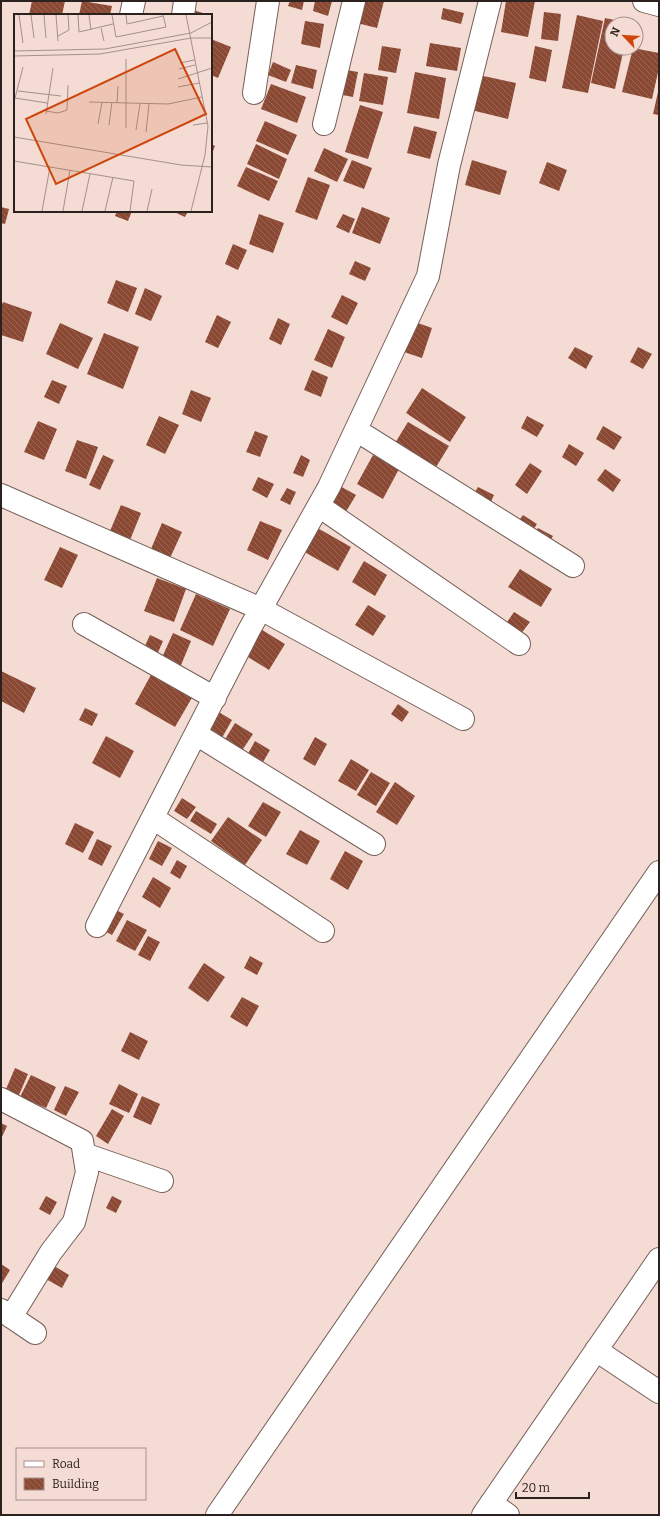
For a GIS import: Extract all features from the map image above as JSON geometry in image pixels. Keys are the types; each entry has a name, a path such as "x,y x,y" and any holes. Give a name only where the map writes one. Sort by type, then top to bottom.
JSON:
{"street":[{"path":"131,14 134,1"},
{"path":"183,14 185,1"},
{"path":"254,93 268,1"},
{"path":"324,124 354,1"},
{"path":"97,926 261,609 319,506 428,276 449,165 490,1"},
{"path":"644,1 659,5"},
{"path":"356,430 573,566"},
{"path":"1,495 261,609 463,719"},
{"path":"319,506 519,644"},
{"path":"84,624 215,698"},
{"path":"196,734 374,844"},
{"path":"153,818 323,931"},
{"path":"217,1515 659,872"},
{"path":"1,1098 82,1141 87,1172 74,1222 6,1313 35,1333"},
{"path":"84,1154 162,1181"},
{"path":"494,1511 596,1350 659,1259"},
{"path":"596,1350 659,1392"}],"building":[{"path":"32,1 65,1 62,14 29,14"},
{"path":"82,1 112,6 110,14 79,14"},
{"path":"290,1 304,1 302,10 288,6"},
{"path":"315,1 332,1 328,16 313,11"},
{"path":"363,1 384,1 377,28 357,23"},
{"path":"506,1 535,1 528,37 501,32"},
{"path":"187,8 206,14 185,14"},
{"path":"443,8 464,13 461,24 441,19"},
{"path":"544,12 561,14 558,41 541,39"},
{"path":"577,15 603,21 588,93 562,88"},
{"path":"305,21 324,24 320,48 301,44"},
{"path":"604,23 604,56 622,56 615,89 591,83"},
{"path":"212,39 231,47 218,78 212,75"},
{"path":"430,43 461,48 457,71 426,66"},
{"path":"382,46 401,49 396,73 378,70"},
{"path":"535,46 552,50 546,82 529,78"},
{"path":"644,50 659,53 659,68 652,99 622,92 631,56 644,56"},
{"path":"273,62 291,70 286,82 268,75"},
{"path":"296,65 317,70 313,89 291,83"},
{"path":"341,69 358,72 353,97 337,94"},
{"path":"415,72 446,78 439,119 407,113"},
{"path":"364,73 388,77 383,105 359,101"},
{"path":"479,75 516,83 508,119 471,110"},
{"path":"271,84 306,97 297,123 261,109"},
{"path":"659,92 659,115 653,114"},
{"path":"360,105 383,112 368,159 345,152"},
{"path":"265,121 297,135 288,155 256,141"},
{"path":"414,126 437,132 430,159 407,153"},
{"path":"212,144 215,146 212,154"},
{"path":"256,144 287,159 279,179 247,164"},
{"path":"324,148 348,159 337,182 314,171"},
{"path":"352,160 372,168 364,189 343,181"},
{"path":"472,160 507,171 500,195 465,185"},
{"path":"547,162 567,170 559,191 539,183"},
{"path":"246,167 278,181 269,201 237,186"},
{"path":"308,177 330,185 317,220 295,212"},
{"path":"1,207 9,209 5,224 1,223"},
{"path":"362,207 390,218 380,244 352,233"},
{"path":"117,212 132,212 128,221 115,216"},
{"path":"174,212 188,212 185,217"},
{"path":"259,214 284,223 273,253 249,244"},
{"path":"343,214 355,219 349,233 336,227"},
{"path":"233,244 247,250 238,270 225,264"},
{"path":"355,261 371,268 365,281 349,274"},
{"path":"116,280 137,288 128,312 107,303"},
{"path":"145,288 162,296 151,321 135,314"},
{"path":"342,295 358,303 347,325 331,317"},
{"path":"3,302 32,312 23,342 1,335 1,307"},
{"path":"217,315 231,322 218,348 205,342"},
{"path":"278,318 290,324 281,345 269,339"},
{"path":"415,322 432,328 422,358 404,352"},
{"path":"60,323 93,338 78,369 46,354"},
{"path":"328,329 345,337 332,368 314,360"},
{"path":"104,333 139,347 123,389 87,374"},
{"path":"575,347 593,356 586,369 568,358"},
{"path":"638,347 652,354 643,369 630,362"},
{"path":"312,370 328,377 321,397 304,390"},
{"path":"52,380 67,386 59,404 44,397"},
{"path":"422,388 466,417 450,442 406,413"},
{"path":"191,390 211,398 201,422 182,414"},
{"path":"159,416 179,425 165,454 146,445"},
{"path":"527,416 544,425 537,437 521,428"},
{"path":"38,421 57,429 44,460 24,452"},
{"path":"408,422 449,446 433,472 392,448"},
{"path":"603,426 622,437 614,450 596,439"},
{"path":"255,431 268,436 260,457 246,452"},
{"path":"77,440 98,447 86,479 65,471"},
{"path":"569,444 584,453 576,466 562,457"},
{"path":"103,455 114,460 100,490 89,485"},
{"path":"301,455 310,460 303,477 293,473"},
{"path":"373,455 399,469 383,499 357,484"},
{"path":"530,463 542,471 527,494 515,485"},
{"path":"605,469 621,480 613,492 597,480"},
{"path":"258,477 274,484 267,498 252,490"},
{"path":"340,486 356,495 344,515 328,505"},
{"path":"478,487 494,495 489,506 472,497"},
{"path":"287,488 296,492 290,505 280,500"},
{"path":"121,505 141,513 130,540 110,531"},
{"path":"523,515 537,524 529,536 515,526"},
{"path":"260,521 282,530 268,560 247,550"},
{"path":"162,523 182,532 170,558 151,549"},
{"path":"314,526 351,547 338,571 301,550"},
{"path":"538,528 553,536 547,546 533,537"},
{"path":"60,547 78,555 62,588 44,580"},
{"path":"364,561 387,575 375,596 352,582"},
{"path":"520,569 552,589 541,607 508,587"},
{"path":"157,578 186,589 174,622 144,611"},
{"path":"196,594 230,609 213,646 180,630"},
{"path":"368,605 386,616 373,636 355,625"},
{"path":"514,612 530,622 520,635 505,625"},
{"path":"254,625 285,644 269,670 238,651"},
{"path":"173,633 191,641 179,670 160,662"},
{"path":"150,635 163,641 156,657 143,650"},
{"path":"1,671 36,688 24,713 1,701"},
{"path":"152,673 193,696 175,727 135,704"},
{"path":"398,704 409,712 402,722 391,714"},
{"path":"85,708 98,714 92,726 79,720"},
{"path":"212,708 232,720 219,743 198,731"},
{"path":"235,723 253,734 241,752 224,741"},
{"path":"106,736 134,751 120,778 92,763"},
{"path":"315,737 327,744 315,766 303,759"},
{"path":"255,741 270,750 259,769 244,761"},
{"path":"351,759 369,770 356,791 338,781"},
{"path":"371,772 390,783 376,806 357,795"},
{"path":"395,782 415,796 397,825 376,812"},
{"path":"182,798 196,807 187,819 174,811"},
{"path":"263,802 281,812 266,837 248,826"},
{"path":"196,811 217,824 211,834 190,821"},
{"path":"228,817 262,840 245,865 211,841"},
{"path":"75,823 94,832 83,853 65,844"},
{"path":"300,830 320,841 307,865 286,854"},
{"path":"97,839 112,846 102,866 88,859"},
{"path":"158,841 172,848 162,866 149,859"},
{"path":"345,851 363,861 348,890 330,879"},
{"path":"177,860 187,866 180,879 170,873"},
{"path":"153,877 171,888 160,908 142,897"},
{"path":"104,904 124,914 112,935 93,925"},
{"path":"127,920 147,930 135,951 116,941"},
{"path":"148,936 160,942 150,961 138,955"},
{"path":"250,956 263,963 257,975 244,968"},
{"path":"204,963 225,977 208,1002 188,988"},
{"path":"242,997 259,1006 247,1027 230,1017"},
{"path":"130,1032 148,1041 139,1060 121,1051"},
{"path":"15,1068 28,1074 19,1095 6,1089"},
{"path":"31,1075 56,1087 46,1108 20,1097"},
{"path":"119,1084 138,1094 129,1113 109,1104"},
{"path":"65,1086 79,1092 66,1116 54,1110"},
{"path":"142,1096 160,1104 151,1125 133,1117"},
{"path":"112,1109 124,1116 108,1144 96,1136"},
{"path":"1,1123 7,1126 1,1139"},
{"path":"46,1196 57,1202 50,1215 39,1209"},
{"path":"112,1196 122,1201 116,1213 106,1208"},
{"path":"1,1264 10,1270 1,1285"},
{"path":"51,1264 69,1275 62,1288 44,1278"}]}
